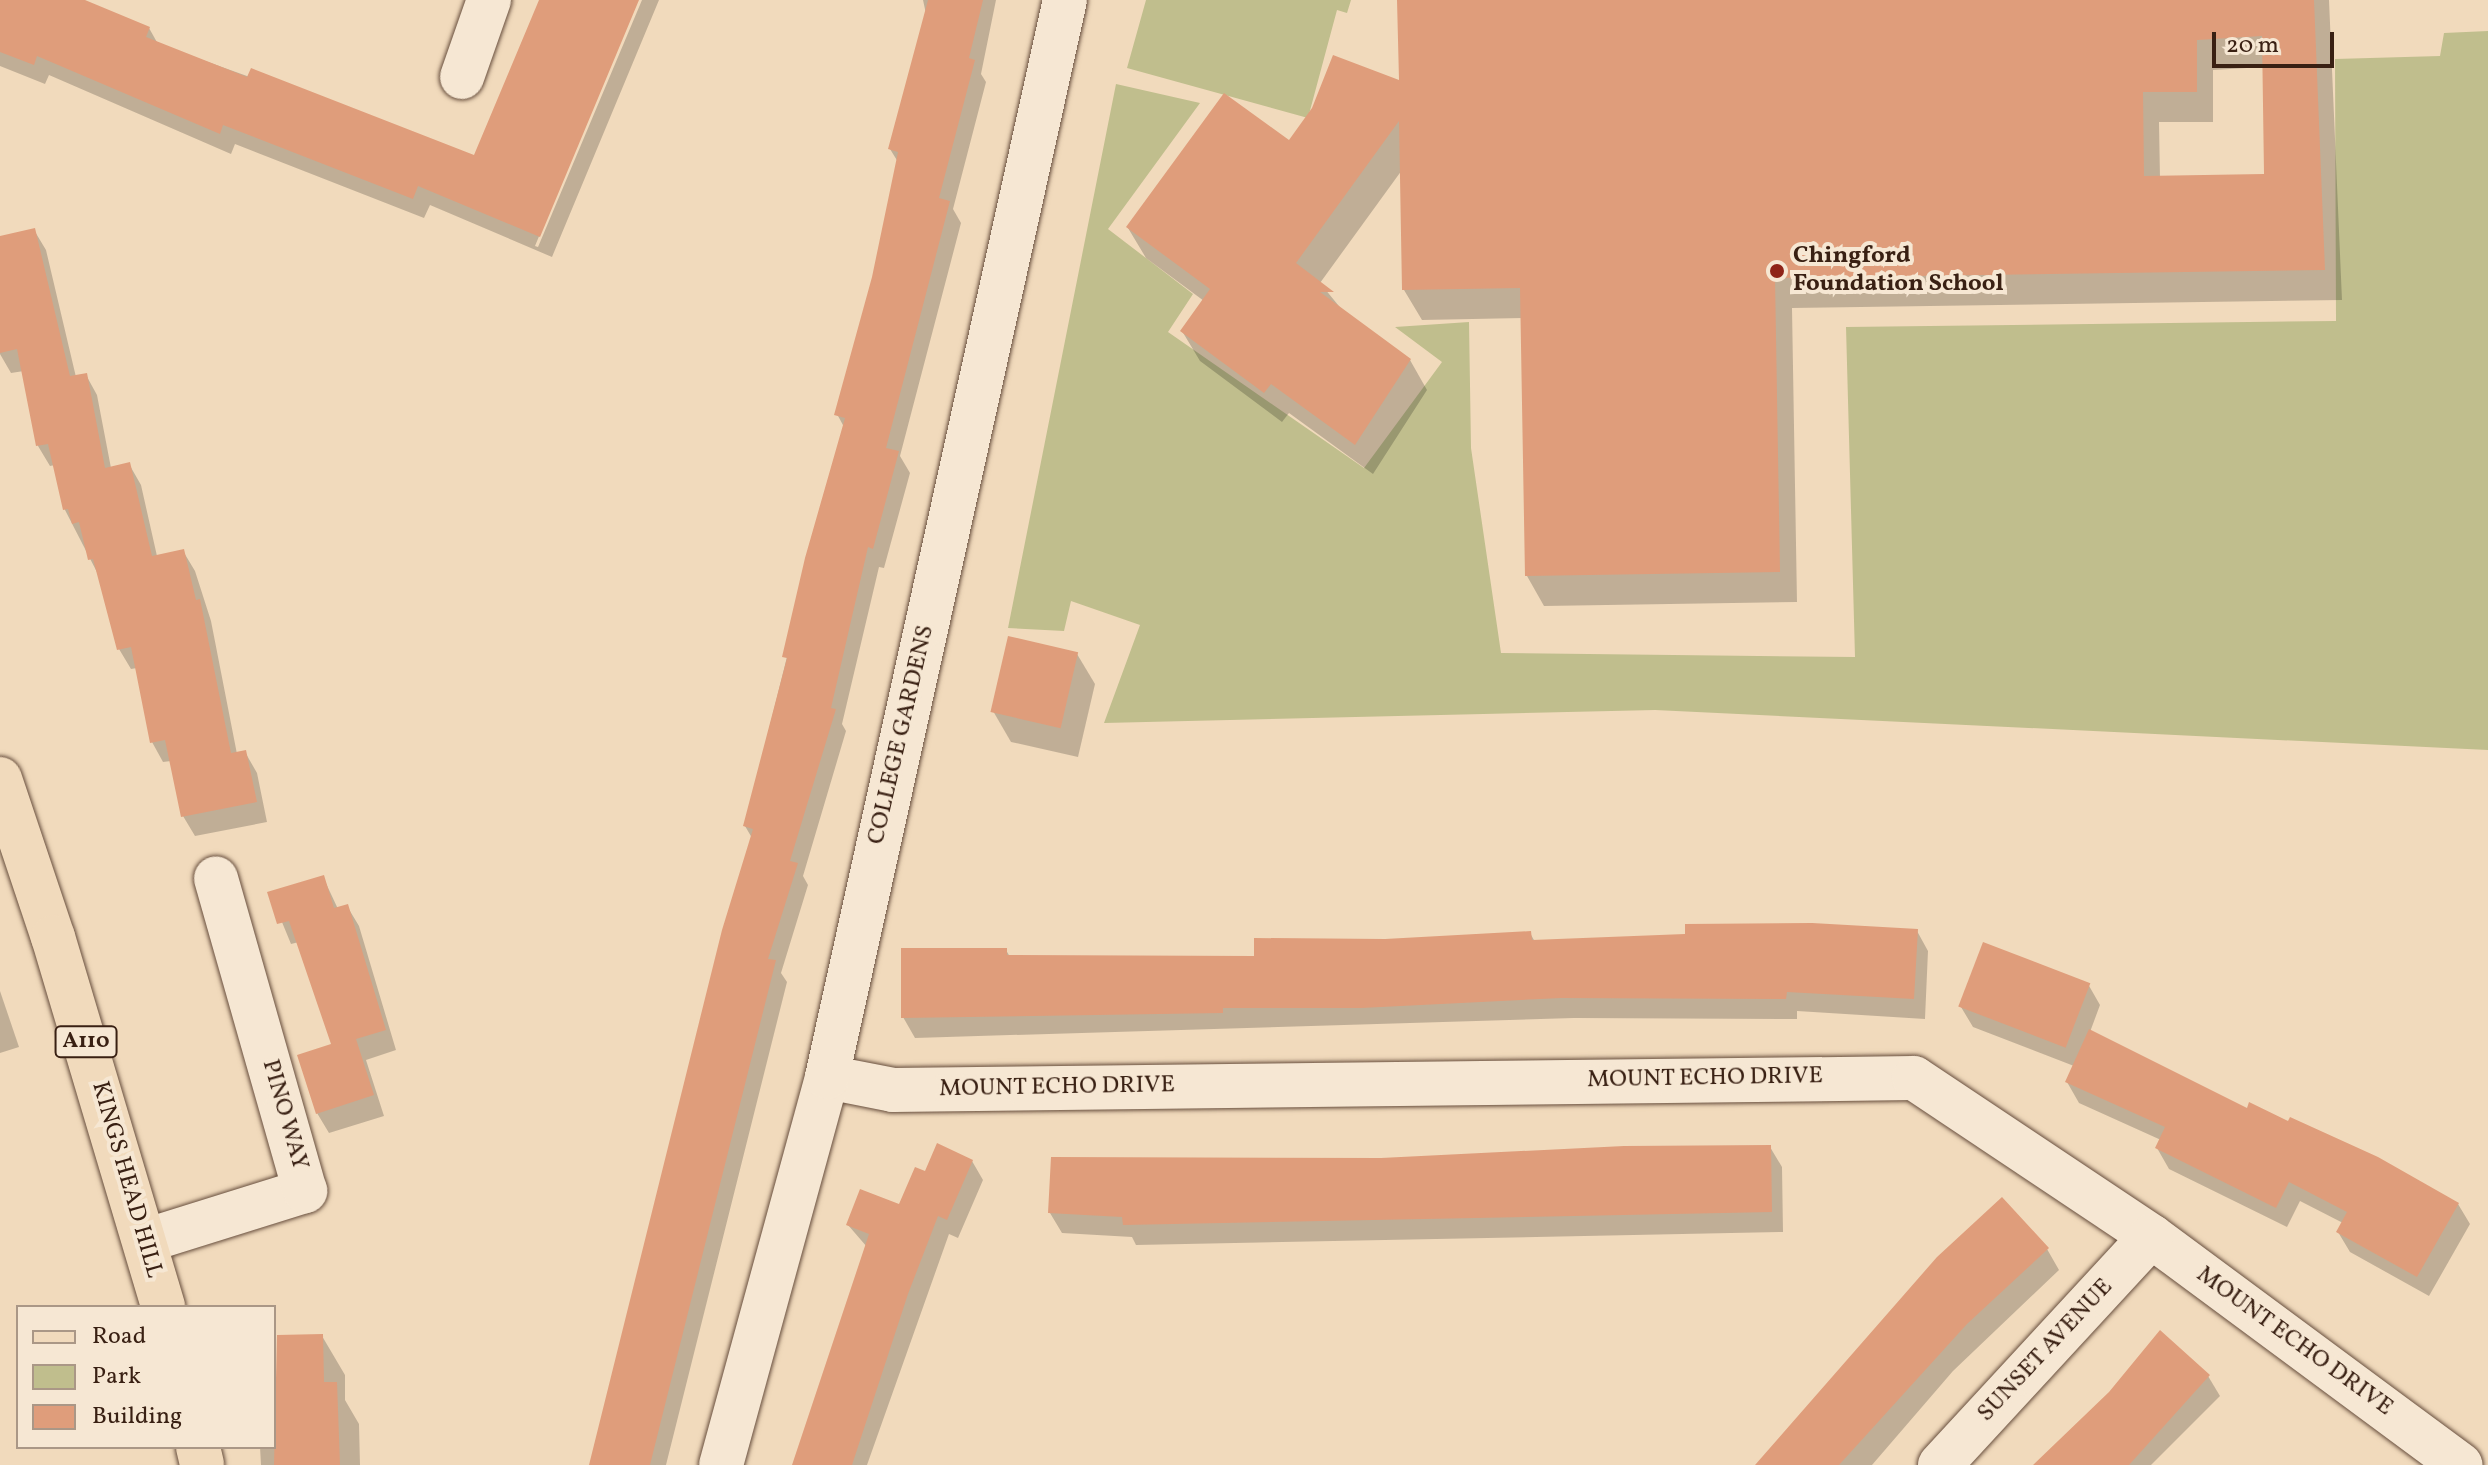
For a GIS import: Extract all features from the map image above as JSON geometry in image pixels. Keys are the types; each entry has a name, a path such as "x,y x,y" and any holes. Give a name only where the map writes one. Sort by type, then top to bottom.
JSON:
{"main road":[{"name":"KINGS HEAD HILL","path":"0,779 162,1305"}],"street":[{"path":"462,77 489,0"},
{"name":"COLLEGE GARDENS","path":"721,1465 827,1077 1065,0"},
{"name":"PINO WAY","path":"145,1241 305,1191 216,878"},
{"name":"MOUNT ECHO DRIVE","path":"827,1077 893,1090 1914,1078 2151,1236 2461,1465"},
{"name":"SUNSET AVENUE","path":"1940,1465 2151,1236"}],"green space":[{"path":"1146,0 1351,0 1347,13 1337,10 1308,118 1127,68"},
{"path":"2488,31 2488,750 1655,710 1104,723 1140,625 1071,601 1064,631 1008,628 1116,84 1200,103 1108,229 1193,294 1168,332 1364,468 1442,362 1395,327 1469,322 1471,448 1501,653 1855,657 1846,327 2336,321 2335,59 2440,56 2444,33"}],"building":[{"path":"0,0 85,0 150,27 146,37 247,77 251,68 474,155 539,0 639,0 540,237 418,186 413,199 223,125 220,134 37,56 34,65 0,52"},
{"path":"928,0 983,0 969,58 975,60 939,198 950,201 886,448 899,451 873,549 868,547 831,708 836,709 790,861 798,863 768,959 776,960 650,1465 589,1465 722,930 753,829 743,826 787,658 782,657 805,558 845,418 834,415 872,277 898,152 888,149"},
{"path":"1397,0 2314,0 2325,270 1775,278 1780,572 1525,576 1520,288 1402,290 1399,121 1296,263 1334,292 1320,292 1411,359 1355,445 1271,384 1264,393 1180,331 1210,289 1126,227 1224,93 1289,140 1312,108 1333,55 1399,80","holes":["2262,36 2264,174 2144,176 2143,92 2197,92 2197,40"]},
{"path":"35,228 70,376 87,373 105,468 130,462 152,556 184,549 196,600 200,599 231,753 246,750 257,802 181,817 165,740 150,743 131,647 117,650 93,559 88,560 79,522 72,524 68,509 63,510 48,444 36,446 17,349 0,353 0,236"},
{"path":"1008,636 1078,652 1061,728 990,712"},
{"path":"324,875 334,908 348,904 386,1030 356,1039 374,1095 316,1114 297,1055 331,1044 289,921 277,924 267,892"},
{"path":"1812,923 1918,929 1914,999 1787,992 1786,999 1561,998 1361,1008 1223,1008 1223,1013 901,1018 901,948 1007,948 1007,955 1254,956 1254,938 1385,939 1531,931 1532,940 1685,934 1685,924"},
{"path":"1983,942 2090,983 2066,1048 1958,1006"},
{"path":"2089,1029 2247,1108 2249,1102 2288,1121 2290,1117 2378,1157 2459,1203 2417,1277 2336,1232 2347,1212 2289,1182 2276,1208 2155,1148 2165,1127 2065,1082"},
{"path":"937,1143 973,1160 947,1220 938,1216 908,1294 852,1465 792,1465 869,1234 846,1225 860,1189 899,1204 915,1167 925,1171"},
{"path":"1771,1145 1772,1212 1123,1225 1122,1217 1048,1213 1051,1157 1381,1158 1624,1146"},
{"path":"2002,1197 2049,1248 1967,1324 1839,1465 1755,1465 1937,1257"},
{"path":"2160,1330 2210,1375 2129,1465 2033,1465 2109,1392"},
{"path":"323,1334 324,1382 337,1382 340,1465 274,1465 277,1335"}],"place":[{"name":"Chingford Foundation School","path":"1777,271"}]}
